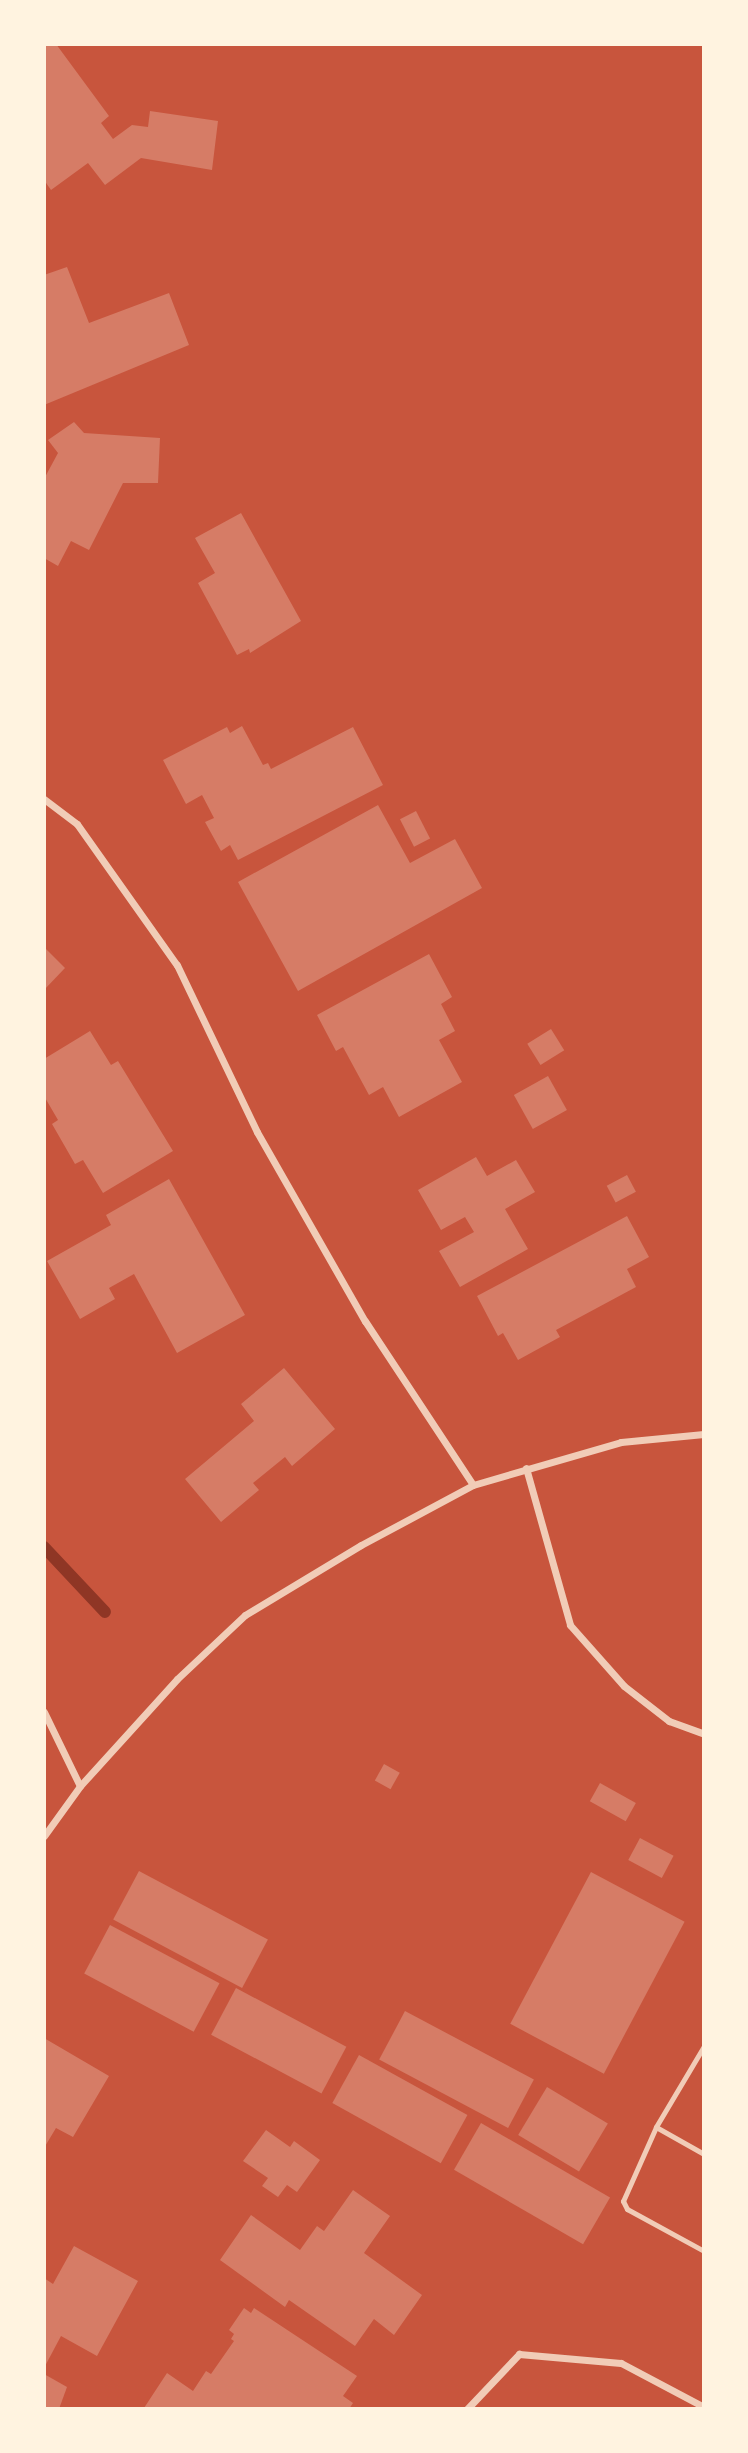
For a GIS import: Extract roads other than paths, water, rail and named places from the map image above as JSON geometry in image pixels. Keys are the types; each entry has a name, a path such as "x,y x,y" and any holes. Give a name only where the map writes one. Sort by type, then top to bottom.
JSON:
{"street":[{"path":"44,799 77,824 177,965 264,1144 365,1321 473,1485"},
{"path":"44,1836 80,1786 177,1679 245,1615 361,1545 473,1485 621,1442 704,1434"},
{"path":"526,1468 570,1625 624,1686 669,1721 704,1734"},
{"path":"44,1713 80,1786"},
{"path":"467,2409 519,2354 621,2363 704,2407"}],"lane":[{"path":"704,2046 656,2127 623,2201 627,2209 704,2251"},
{"path":"656,2127 704,2154"}],"waterway":[{"path":"44,1547 105,1612"}]}
